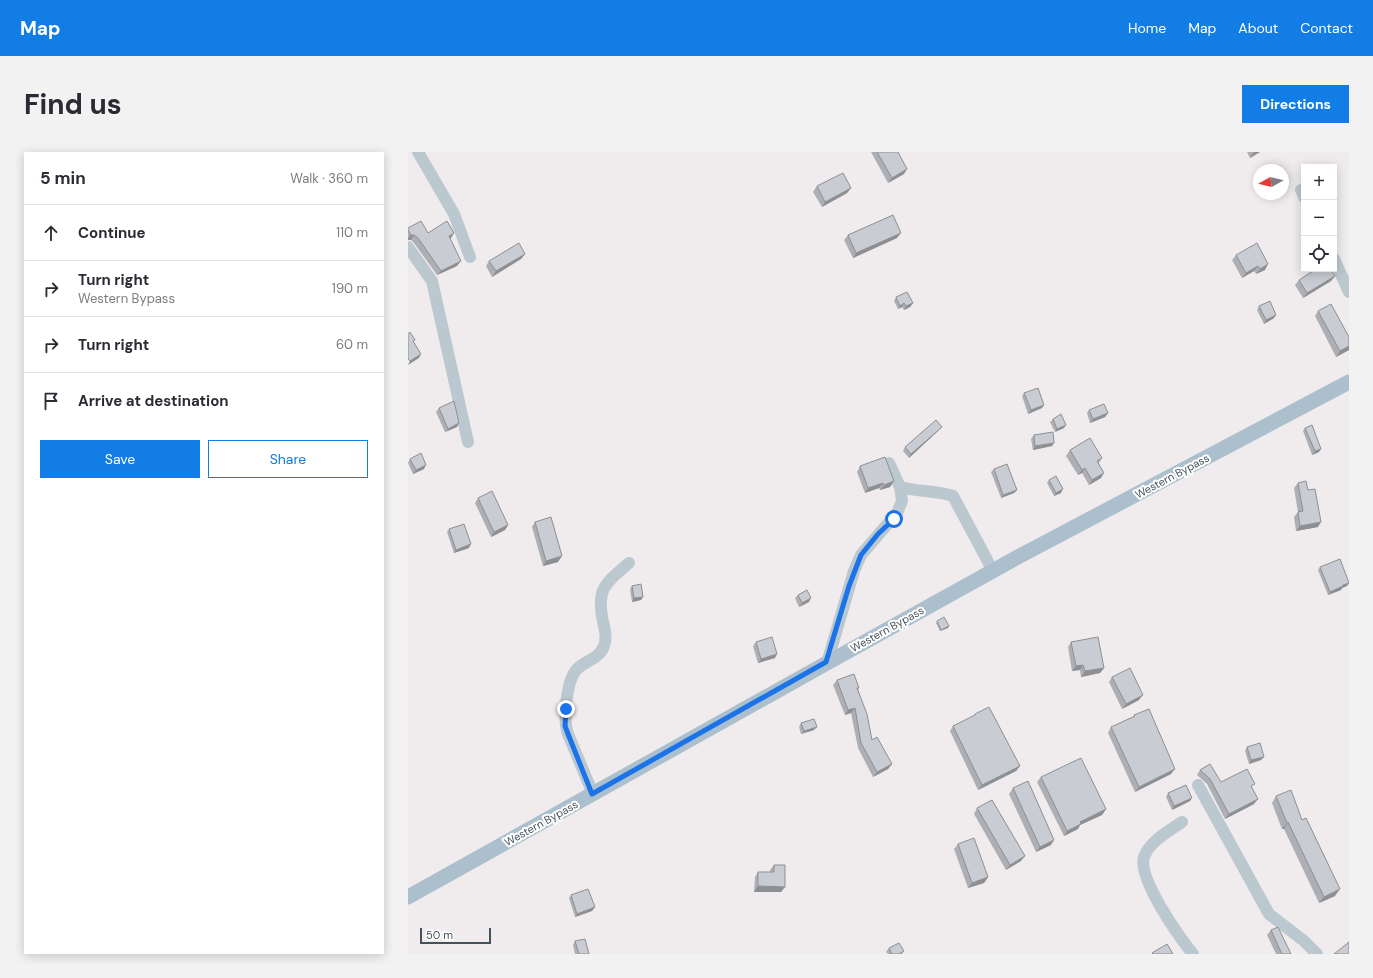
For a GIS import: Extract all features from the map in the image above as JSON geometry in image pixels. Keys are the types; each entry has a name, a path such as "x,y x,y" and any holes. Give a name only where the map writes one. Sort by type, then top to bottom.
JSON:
{"main road":[{"name":"Western Bypass","path":"408,897 826,662 1349,382"}],"lane":[{"path":"418,152 454,214 470,257"},
{"path":"408,247 432,281 468,442"},
{"path":"1337,266 1349,292"},
{"path":"826,662 854,571 861,555 897,514 902,501 900,487 889,463"},
{"path":"900,487 910,490 924,490 942,493 952,496 994,571"},
{"path":"592,794 565,726 566,709 570,685 574,673 594,658 604,647 606,636 600,606 601,594 604,587 629,563"},
{"path":"1198,785 1270,914 1304,941 1317,954"},
{"path":"1182,822 1158,839 1146,854 1143,864 1147,879 1170,923 1194,954"}],"building":[{"path":"877,152 898,152 907,169 892,178"},
{"path":"843,173 851,188 825,202 817,186"},
{"path":"893,215 901,233 856,253 848,235"},
{"path":"421,221 428,233 447,221 454,233 449,236 461,261 441,271 418,238 411,235 408,230 408,228"},
{"path":"519,243 525,254 496,271 489,261"},
{"path":"1257,243 1268,264 1260,269 1258,266 1246,273 1236,255"},
{"path":"1311,272 1332,272 1335,276 1307,293 1299,280"},
{"path":"907,292 913,303 906,306 904,303 900,306 896,297"},
{"path":"1270,301 1276,315 1266,320 1259,306"},
{"path":"1331,304 1349,337 1349,346 1340,351 1318,311"},
{"path":"410,332 415,340 413,341 421,354 410,361 408,359 408,334"},
{"path":"1038,388 1044,405 1031,410 1024,393"},
{"path":"454,401 459,423 448,429 439,408"},
{"path":"1104,404 1108,413 1093,419 1089,410"},
{"path":"1061,414 1066,425 1057,429 1053,419"},
{"path":"936,420 942,427 911,454 905,447"},
{"path":"1312,425 1321,449 1315,451 1305,428"},
{"path":"1053,432 1054,443 1035,446 1034,435"},
{"path":"1090,438 1102,458 1097,461 1104,473 1092,480 1085,468 1082,470 1070,450"},
{"path":"421,453 426,465 416,470 410,459"},
{"path":"885,457 894,481 884,485 883,483 868,488 860,466"},
{"path":"1007,464 1017,490 1003,495 994,469"},
{"path":"1056,476 1063,489 1056,493 1049,480"},
{"path":"1306,481 1308,490 1315,489 1321,522 1300,526 1298,512 1303,511 1298,483"},
{"path":"492,491 508,525 494,532 478,498"},
{"path":"551,517 562,556 546,561 535,522"},
{"path":"464,524 471,544 456,550 449,529"},
{"path":"1340,559 1349,583 1330,592 1320,567"},
{"path":"641,584 643,597 634,598 632,586"},
{"path":"807,590 811,598 802,603 798,595"},
{"path":"944,617 949,626 941,630 937,621"},
{"path":"772,637 777,654 761,659 756,642"},
{"path":"1098,637 1104,668 1085,671 1083,665 1076,666 1071,642"},
{"path":"1130,668 1143,695 1126,704 1112,677"},
{"path":"854,674 859,688 857,688 867,714 872,740 877,737 892,764 877,772 861,743 855,708 848,710 837,680"},
{"path":"989,707 1020,766 982,785 953,726"},
{"path":"1149,709 1175,769 1139,787 1111,727"},
{"path":"814,719 817,727 804,731 801,723"},
{"path":"1260,743 1264,757 1251,760 1247,747"},
{"path":"1081,758 1106,809 1080,822 1081,824 1067,831 1041,777"},
{"path":"1210,764 1221,782 1247,769 1255,784 1251,786 1258,799 1229,814 1210,779 1200,770"},
{"path":"1028,781 1054,840 1040,847 1013,788"},
{"path":"1186,785 1192,798 1174,806 1168,793"},
{"path":"1291,790 1302,820 1306,818 1340,889 1324,897 1288,822 1287,823 1276,796"},
{"path":"992,800 1025,856 1010,865 977,808"},
{"path":"974,838 988,877 972,883 958,844"},
{"path":"774,865 785,865 785,887 758,886 758,872 774,872"},
{"path":"588,889 595,907 577,914 571,895"},
{"path":"1278,927 1291,954 1282,954 1271,930"},
{"path":"585,939 589,954 579,954 575,941"},
{"path":"1349,942 1349,954 1334,954"},
{"path":"899,943 904,951 899,954 892,954 889,948"},
{"path":"1167,944 1173,954 1152,953"}],"route":[{"path":"566,709 565,726 592,794 826,662 849,586 861,555 878,534 894,519"}]}
